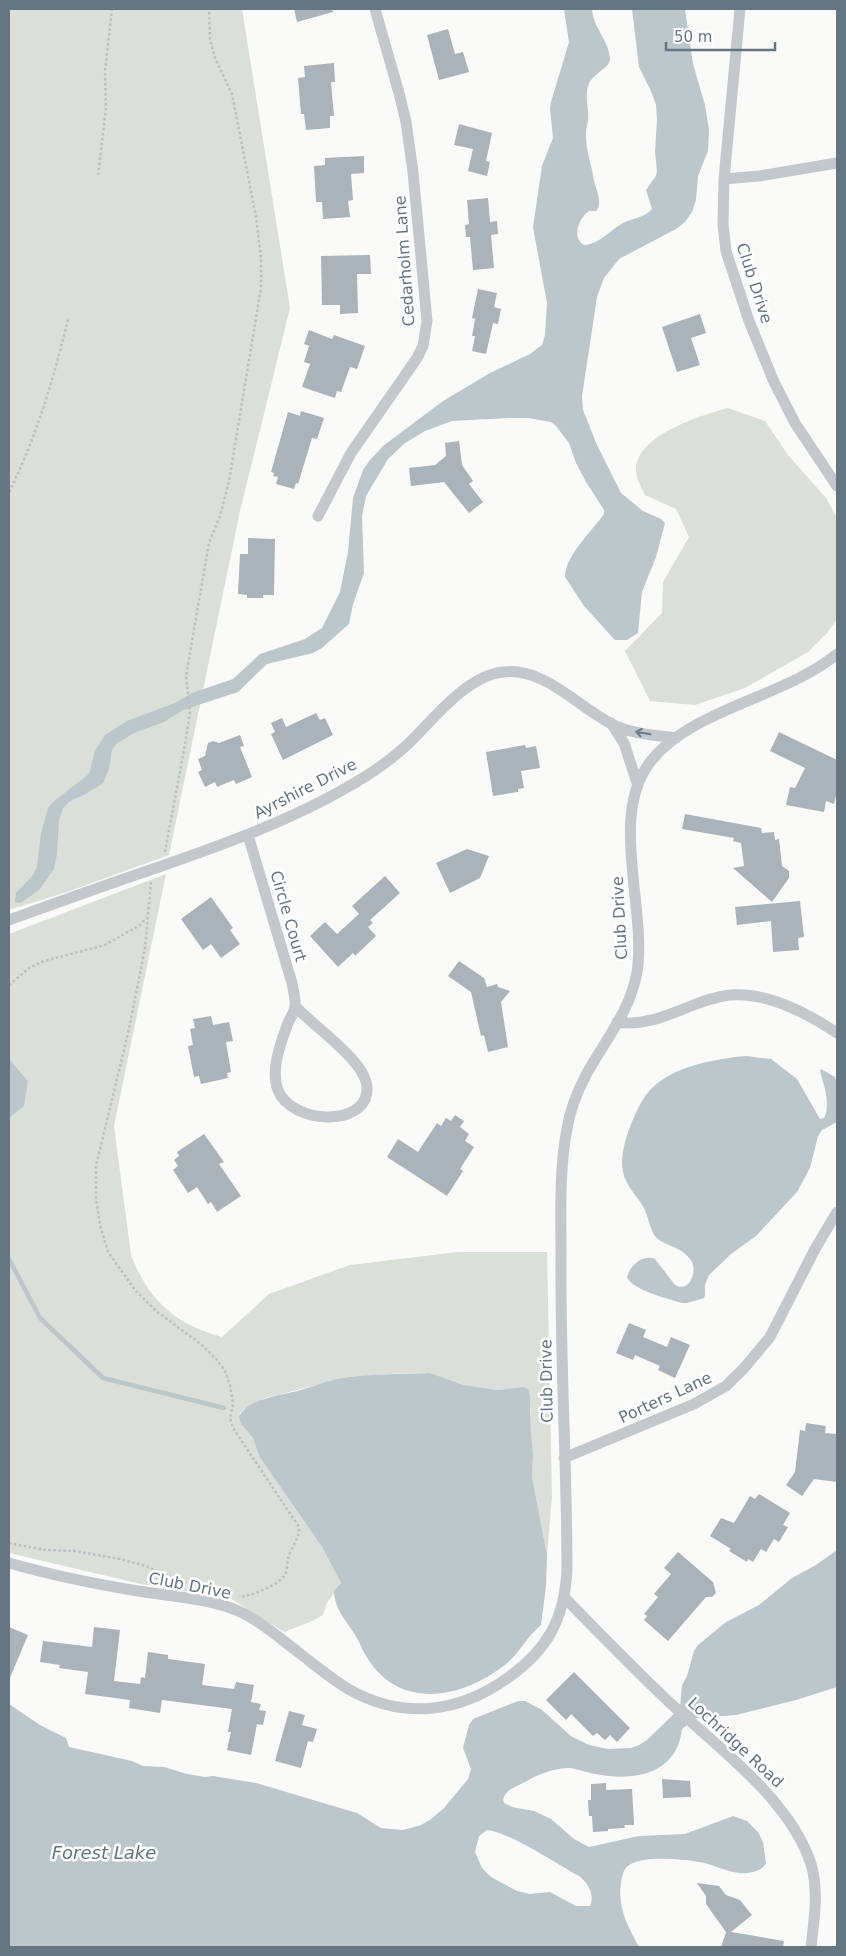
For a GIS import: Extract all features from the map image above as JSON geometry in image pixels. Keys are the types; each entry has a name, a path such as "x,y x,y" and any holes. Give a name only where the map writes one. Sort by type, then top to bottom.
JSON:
{"street":[{"name":"Cedarholm Lane","path":"318,516 351,453 417,358 423,346 427,320 418,214 406,122 375,9"},
{"name":"Club Drive","path":"740,9 724,179 722,211 724,239 729,263 749,321 783,402 837,486"},
{"path":"724,179 759,176 837,163"},
{"name":"Club Drive","path":"9,1563 96,1584 205,1602 233,1609 261,1624 348,1689 378,1702 409,1709 442,1707 474,1697 503,1681 526,1663 544,1644 556,1625 564,1597 567,1553 561,1270 562,1177 565,1140 579,1089 617,1022 634,986 638,957 638,928 630,833 632,804 637,783 653,759 676,738 712,718 815,671 837,654"},
{"name":"Ayrshire Drive","path":"9,920 248,835 314,805 367,775 407,745 463,691 493,674 513,672 540,678 610,724 632,731 676,738"},
{"name":"Ayrshire Drive","path":"610,724 624,743 637,783"},
{"name":"Circle Court","path":"248,835 292,983 295,1006 284,1037 276,1070 276,1085 283,1099 293,1108 308,1115 333,1116 354,1112 360,1108 367,1096 368,1088 364,1073 351,1057 305,1018 295,1006"},
{"path":"617,1022 640,1024 718,997 732,995 761,998 790,1008 837,1033"},
{"name":"Porters Lane","path":"564,1458 694,1404 726,1386 745,1367 770,1336 837,1212"},
{"name":"Lochridge Road","path":"564,1597 628,1663 776,1802 788,1818 807,1854 813,1875 814,1901 811,1947"}],"path":[{"path":"98,175 106,108 105,71 112,9"},
{"path":"209,9 210,39 215,58 232,94 254,208 261,258 261,288 229,480 220,516 209,543 186,676 190,712 170,832 164,856 151,879 146,948 130,1029 96,1166 96,1198 100,1225 108,1252 119,1270 135,1290 156,1311 202,1345 225,1371 230,1385 233,1404 230,1418 233,1428 299,1528 299,1536 289,1555 284,1578 268,1588 244,1597 234,1596"},
{"path":"9,492 20,470 57,366 68,319"},
{"path":"9,985 30,968 44,961 105,945 140,925 147,916"},
{"path":"9,1543 45,1550 74,1550 120,1559 146,1566 189,1584"}],"shaded area":[{"path":"9,9 242,9 290,308 240,511 169,855 67,892 9,910"},
{"path":"728,408 765,421 788,455 826,498 837,518 837,619 827,633 808,652 745,688 695,705 650,701 625,651 662,613 663,582 689,537 676,509 645,495 636,472 639,457 647,446 673,428"},
{"path":"166,874 114,1126 131,1255 138,1271 155,1298 177,1317 205,1332 222,1337 269,1294 350,1265 458,1252 547,1252 552,1496 547,1555 532,1477 531,1408 522,1387 498,1390 464,1385 430,1373 348,1377 265,1398 240,1413 241,1424 253,1438 259,1456 322,1547 341,1583 327,1603 323,1615 310,1622 284,1632 230,1598 141,1584 9,1553 9,934"}],"water":[{"path":"564,9 592,9 595,22 607,46 610,59 607,65 591,80 587,92 588,121 586,142 599,204 596,211 589,211 582,218 577,233 580,242 584,245 595,242 623,223 642,216 652,209 646,190 656,176 657,171 655,152 656,105 639,67 632,9 685,9 693,64 705,105 709,130 708,151 698,176 696,200 692,212 685,222 676,229 619,259 604,278 597,297 582,396 583,410 597,445 621,493 643,511 661,519 665,523 656,557 642,592 638,633 627,640 615,640 584,606 565,577 566,569 574,552 604,514 604,510 576,463 569,443 556,426 551,422 528,418 509,418 452,421 425,431 405,443 388,459 366,496 362,516 364,573 353,604 349,624 322,648 313,653 267,664 238,692 183,710 164,722 134,733 116,744 112,750 109,769 103,783 70,801 63,808 59,820 54,869 39,890 21,903 15,902 16,893 33,875 37,867 41,833 48,808 54,801 89,774 95,751 105,735 127,721 175,703 192,693 233,679 260,654 305,639 322,628 340,592 348,552 353,498 363,470 370,460 383,446 443,401 490,373 530,354 542,345 545,335 547,303 533,227 542,166 553,138 551,102 569,42"},
{"path":"746,1056 771,1059 797,1079 820,1119 824,1118 827,1107 820,1071 821,1069 835,1077 837,1083 837,1122 822,1130 818,1136 810,1168 797,1192 756,1236 731,1254 709,1275 705,1285 704,1298 682,1303 643,1290 630,1282 627,1277 634,1265 641,1260 646,1258 655,1259 675,1285 680,1287 691,1281 693,1266 688,1256 683,1252 660,1241 656,1237 644,1208 624,1177 622,1167 626,1138 638,1107 650,1090 659,1082 682,1069 721,1059"},
{"path":"9,1059 28,1081 24,1106 9,1118"},
{"path":"430,1373 464,1385 498,1390 522,1387 528,1389 533,1453 532,1477 547,1555 546,1586 541,1625 515,1655 506,1664 487,1677 467,1687 426,1694 406,1690 388,1681 373,1666 337,1606 334,1591 341,1583 322,1547 259,1456 253,1438 241,1424 239,1417 243,1411 257,1401 337,1379 369,1375"},
{"name":"Forest Lake","path":"837,1550 837,1687 796,1700 736,1715 696,1718 682,1729 672,1756 663,1765 639,1775 625,1777 610,1776 570,1768 557,1769 508,1791 504,1797 504,1803 512,1807 534,1811 551,1819 574,1839 589,1847 639,1836 685,1834 733,1816 747,1821 758,1832 763,1842 766,1863 762,1868 755,1871 735,1872 704,1863 673,1859 642,1860 628,1866 624,1871 620,1892 622,1909 627,1924 639,1947 9,1947 9,1704 40,1725 66,1738 69,1747 132,1761 143,1766 164,1767 187,1774 256,1783 357,1813 381,1828 403,1830 421,1825 430,1820 444,1808 468,1779 471,1769 463,1748 469,1725 473,1719 518,1701 525,1701 542,1710 571,1736 589,1745 608,1749 631,1748 647,1740 680,1708 682,1685 698,1645 726,1622 759,1605 792,1578 816,1565","holes":["487,1830 520,1842 579,1876 590,1889 592,1897 590,1906 576,1906 550,1892 530,1894 517,1891 491,1877 482,1868 475,1852 479,1836"]}],"building":[{"path":"294,9 332,9 333,12 297,22"},
{"path":"448,29 455,54 463,52 469,72 439,80 427,35"},
{"path":"334,63 335,82 331,82 334,116 330,116 330,128 306,130 304,114 301,114 298,78 305,77 304,66"},
{"path":"459,124 492,133 486,161 490,162 487,176 468,171 473,149 454,145"},
{"path":"364,156 364,173 351,174 353,200 348,201 350,217 323,219 322,202 316,202 314,166 325,165 325,158"},
{"path":"488,198 490,222 497,221 498,234 491,235 494,268 473,270 470,237 466,237 465,225 469,224 467,200"},
{"path":"370,255 371,274 357,274 358,313 340,314 340,305 322,305 321,256"},
{"path":"478,289 497,293 494,307 501,309 498,324 493,323 486,354 472,351 475,336 472,336 475,319 472,318"},
{"path":"700,314 706,333 691,338 700,365 677,372 662,327"},
{"path":"309,330 332,339 334,335 365,346 357,369 350,367 341,392 337,391 335,398 302,387 310,364 304,362 309,346 304,344"},
{"path":"301,411 324,418 317,439 312,438 298,484 296,483 294,489 276,484 278,477 273,476 274,473 271,472 288,412 300,416"},
{"path":"459,441 462,465 473,481 469,484 483,502 469,513 444,482 411,486 409,468 435,465 446,456 445,443"},
{"path":"248,538 275,539 274,595 263,595 263,598 247,598 247,595 238,594 240,554 248,554"},
{"path":"316,713 320,720 325,718 333,735 283,760 271,734 275,732 271,723 282,718 286,727"},
{"path":"779,732 837,760 837,792 834,804 826,801 824,812 786,805 790,787 795,788 805,768 770,751"},
{"path":"240,735 244,746 240,747 252,777 236,784 234,780 217,787 215,782 205,787 198,772 202,770 198,759 205,756 208,743 213,741 219,743"},
{"path":"525,745 526,748 536,746 540,768 521,771 524,788 518,789 518,792 493,796 486,752"},
{"path":"685,814 761,828 762,833 774,832 775,840 779,839 782,866 789,871 789,878 772,902 733,868 744,866 741,843 733,841 734,838 682,829"},
{"path":"467,849 489,856 480,878 450,893 436,863"},
{"path":"385,876 400,893 370,920 373,923 368,927 376,936 355,956 353,953 338,967 310,936 325,922 337,934 359,914 352,906"},
{"path":"211,897 233,928 230,930 240,944 221,958 211,944 203,950 181,919"},
{"path":"800,901 804,937 798,938 799,950 773,952 771,921 737,925 735,907"},
{"path":"459,961 484,978 487,987 497,984 498,987 510,991 501,1002 508,1047 488,1052 484,1035 481,1036 471,992 448,976"},
{"path":"211,1016 213,1025 229,1022 233,1041 226,1042 231,1072 227,1073 228,1078 201,1084 199,1076 194,1077 188,1046 193,1045 190,1029 195,1028 193,1019"},
{"path":"455,1115 464,1121 460,1127 469,1134 465,1141 474,1147 460,1169 463,1171 447,1196 387,1157 398,1139 418,1152 437,1123 441,1126 446,1118 451,1121"},
{"path":"204,1134 224,1162 219,1164 241,1196 217,1212 211,1202 208,1204 197,1187 188,1193 173,1170 178,1166 174,1160 179,1156 177,1152"},
{"path":"629,1323 646,1330 643,1337 667,1347 671,1337 690,1345 675,1378 658,1370 660,1366 635,1355 633,1360 616,1353"},
{"path":"806,1423 826,1426 825,1433 837,1434 837,1482 814,1479 802,1496 786,1485 795,1472 800,1430 805,1431"},
{"path":"759,1494 790,1513 783,1525 788,1527 779,1542 774,1539 766,1552 761,1549 753,1562 748,1559 747,1562 710,1536 721,1518 734,1523 750,1496 755,1499"},
{"path":"678,1552 713,1582 716,1593 712,1597 706,1597 668,1641 644,1620 647,1616 644,1614 658,1597 654,1594 671,1574 664,1568"},
{"path":"9,1627 28,1635 9,1680"},
{"path":"94,1627 120,1630 114,1681 140,1684 141,1677 145,1678 148,1652 168,1655 168,1659 205,1664 202,1685 234,1689 236,1682 254,1685 251,1702 261,1704 259,1710 266,1711 263,1725 257,1724 251,1755 227,1750 231,1732 228,1732 232,1709 162,1700 160,1713 129,1708 130,1700 85,1694 88,1672 59,1668 60,1665 40,1662 43,1641 92,1647"},
{"path":"574,1672 630,1728 617,1742 610,1735 605,1740 597,1733 593,1736 571,1714 566,1720 546,1700"},
{"path":"289,1711 305,1715 302,1725 317,1729 313,1742 308,1741 301,1768 275,1761"},
{"path":"662,1779 690,1781 691,1797 663,1798"},
{"path":"606,1783 606,1790 632,1789 634,1825 624,1825 625,1828 593,1832 588,1800 591,1800 591,1784"},
{"path":"697,1883 719,1886 726,1895 740,1900 752,1915 731,1932 784,1941 783,1947 721,1947 726,1932 706,1904 706,1896"}],"waterway":[{"path":"9,1259 40,1318 103,1378 224,1408"}]}
